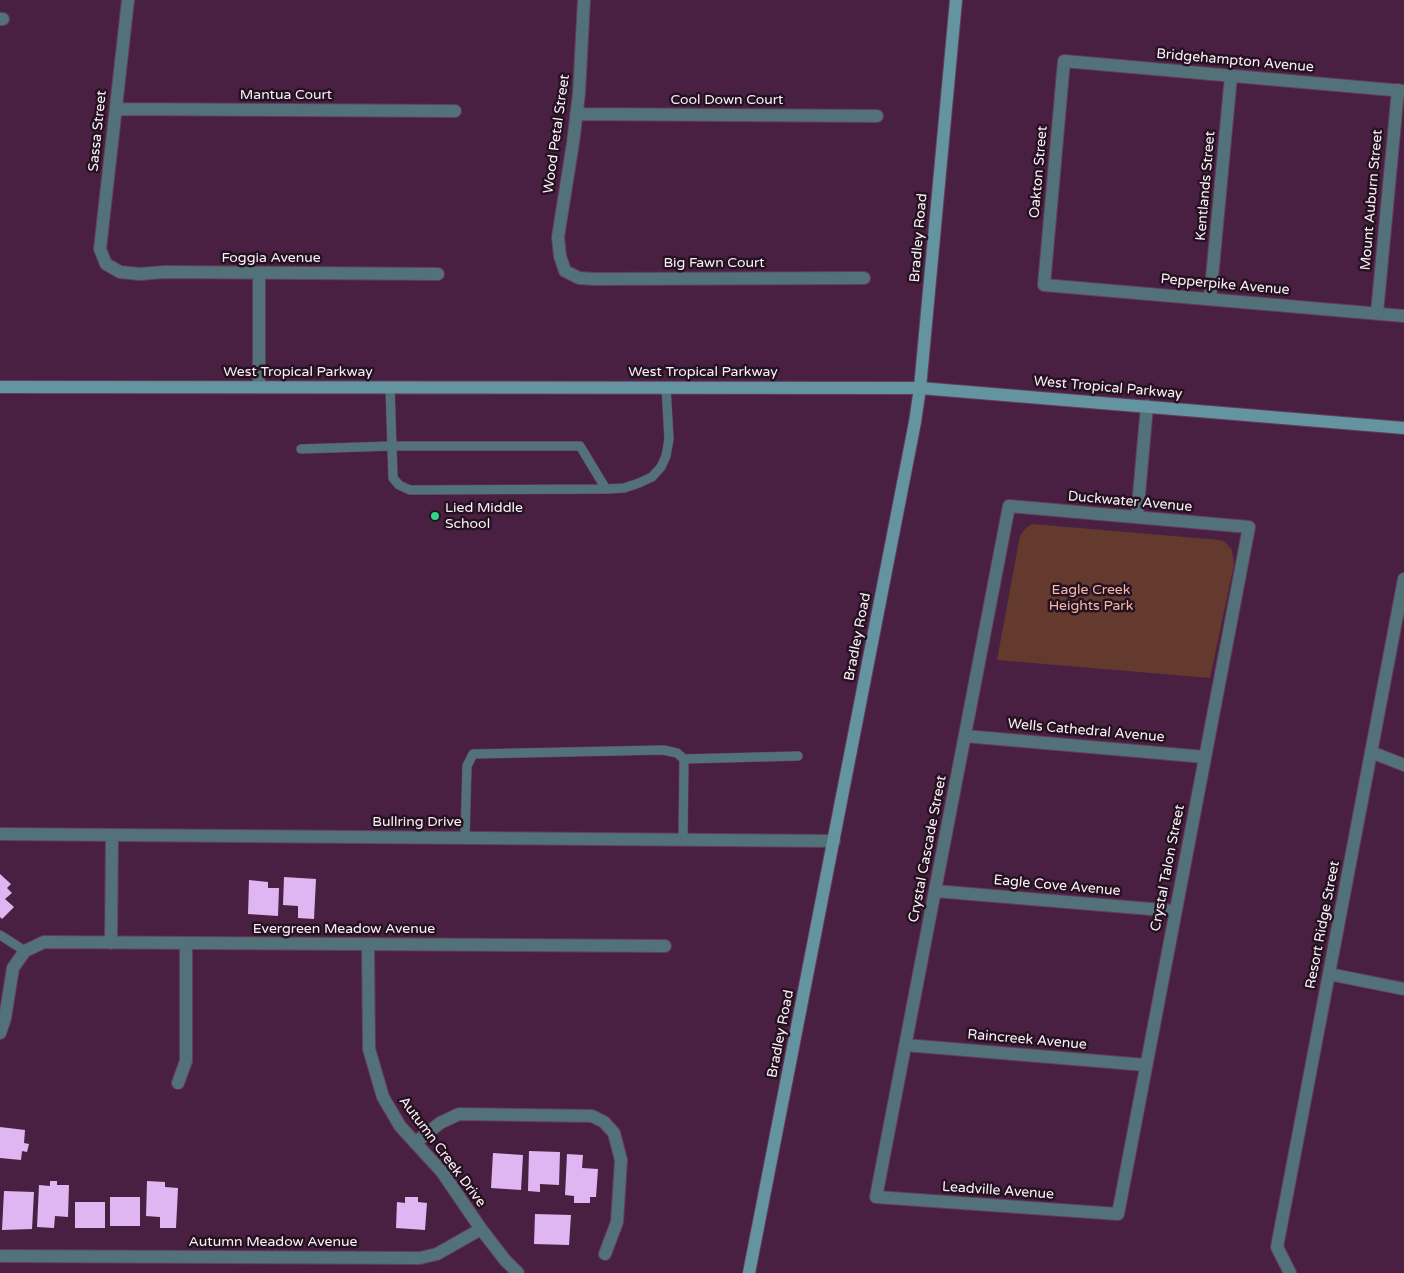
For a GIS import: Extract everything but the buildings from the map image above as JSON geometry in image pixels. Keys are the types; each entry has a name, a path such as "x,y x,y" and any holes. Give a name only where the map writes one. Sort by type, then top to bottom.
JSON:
{"main road":[{"name":"Bradley Road","path":"749,1273 915,422 920,388 956,0"},
{"name":"West Tropical Parkway","path":"0,388 920,388 1404,428"}],"street":[{"name":"Sassa Street","path":"106,264 100,248 128,0"},
{"name":"Wood Petal Street","path":"565,271 560,256 558,237 576,114 581,68 584,0"},
{"name":"Bridgehampton Avenue","path":"1064,62 1401,90"},
{"name":"Oakton Street","path":"1044,285 1064,62"},
{"name":"Kentlands Street","path":"1210,299 1231,76"},
{"name":"Mount Auburn Street","path":"1377,313 1401,90"},
{"name":"Mantua Court","path":"116,109 455,111"},
{"name":"Cool Down Court","path":"576,114 877,116"},
{"name":"Foggia Avenue","path":"106,264 120,272 140,274 438,274"},
{"name":"Big Fawn Court","path":"565,271 579,278 595,279 864,278"},
{"path":"259,273 259,387"},
{"name":"Pepperpike Avenue","path":"1044,285 1404,316"},
{"path":"1138,517 1147,406"},
{"name":"Duckwater Avenue","path":"1009,506 1249,527"},
{"name":"Crystal Cascade Street","path":"876,1197 1009,506"},
{"name":"Crystal Talon Street","path":"1118,1214 1249,527"},
{"name":"Resort Ridge Street","path":"1290,1273 1277,1247 1404,579"},
{"name":"Wells Cathedral Avenue","path":"965,736 1205,757"},
{"path":"1371,752 1404,765"},
{"name":"Bullring Drive","path":"0,834 834,841"},
{"path":"111,943 112,835"},
{"name":"Eagle Cove Avenue","path":"935,890 1175,911"},
{"name":"Evergreen Meadow Avenue","path":"25,951 44,942 665,946"},
{"path":"178,1083 186,1061 186,943"},
{"name":"Autumn Creek Drive","path":"368,944 369,1049 383,1097 400,1126 442,1172 481,1229"},
{"path":"0,1033 5,1018 13,968 25,951"},
{"path":"1329,974 1404,989"},
{"name":"Raincreek Avenue","path":"905,1045 1146,1065"},
{"path":"415,1143 440,1123 459,1114 592,1116 604,1122 614,1133 621,1160 617,1222 605,1254"},
{"name":"Leadville Avenue","path":"876,1197 1118,1214"},
{"path":"481,1229 505,1260 518,1273"},
{"name":"Autumn Meadow Avenue","path":"0,1256 420,1258 437,1254 481,1229"}],"lane":[{"path":"390,387 393,478 399,485 410,490 606,489 624,488 639,483 652,477 661,467 666,456 669,439 666,387"},
{"path":"301,449 391,446 580,446 606,489"},
{"path":"465,837 467,766 473,754 663,750 678,753 684,759 683,839"},
{"path":"684,759 798,756"},
{"path":"0,935 25,951"}],"green space":[{"name":"Eagle Creek Heights Park","path":"1032,524 1220,540 1225,542 1232,550 1234,564 1210,678 997,660 1020,536"}],"place":[{"name":"Lied Middle School","path":"435,516"}]}
